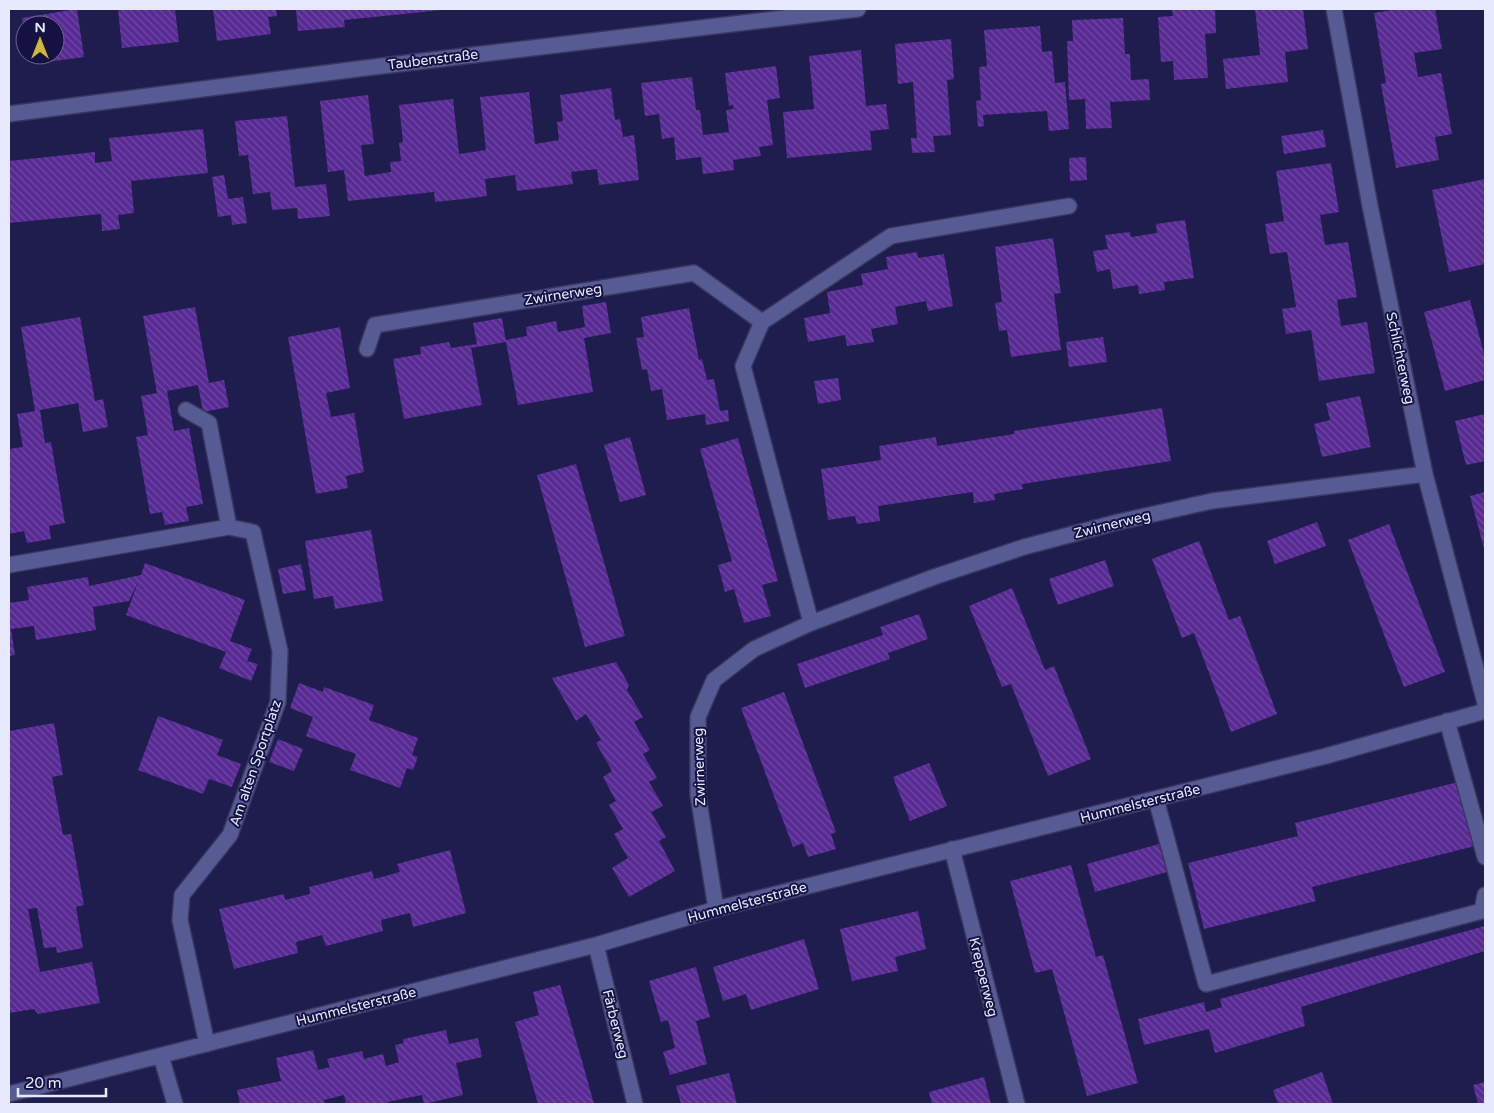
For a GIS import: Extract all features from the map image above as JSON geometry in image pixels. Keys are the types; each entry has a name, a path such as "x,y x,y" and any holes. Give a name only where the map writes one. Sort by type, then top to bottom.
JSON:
{"street":[{"name":"Taubenstraße","path":"9,114 395,64 858,9"},
{"name":"Schlichterweg","path":"1334,9 1370,206 1426,474 1485,703"},
{"path":"811,623 743,366 762,322 891,236 1069,206"},
{"name":"Zwirnerweg","path":"367,349 375,325 694,273 762,322"},
{"path":"186,410 209,423 229,527"},
{"name":"Zwirnerweg","path":"716,909 698,795 698,717 714,680 754,649 811,623 934,577 1024,547 1118,522 1212,501 1426,474"},
{"name":"Am alten Sportplatz","path":"9,565 229,527 253,532 280,651 278,702 230,835 182,895 180,920 207,1044"},
{"name":"Hummelsterstraße","path":"9,1094 596,944 716,909 1326,756 1485,711"},
{"path":"1448,721 1485,857"},
{"path":"1156,799 1206,984 1482,910 1485,895"},
{"name":"Krepperweg","path":"952,849 1017,1104"},
{"name":"Färberweg","path":"596,944 635,1104"},
{"path":"161,1056 175,1104"}],"building":[{"path":"77,9 84,57 65,60 65,15 40,15"},
{"path":"118,9 175,9 179,42 122,48"},
{"path":"213,9 276,9 277,16 268,17 271,34 217,41"},
{"path":"296,9 442,10 344,20 345,27 298,31"},
{"path":"1172,9 1215,9 1216,33 1205,34 1208,78 1174,80 1173,61 1161,62 1158,17 1173,16"},
{"path":"1255,9 1303,9 1308,49 1285,52 1288,82 1226,89 1223,59 1260,55"},
{"path":"1398,9 1435,9 1442,49 1414,53 1418,77 1441,73 1452,134 1435,137 1439,160 1396,168 1381,84 1386,83 1374,13"},
{"path":"1123,18 1125,54 1130,54 1131,80 1149,79 1150,100 1110,102 1112,128 1086,129 1085,99 1069,100 1067,41 1073,41 1072,20"},
{"path":"1040,26 1042,52 1052,51 1055,83 1065,82 1069,129 1049,131 1047,111 983,115 984,126 978,127 976,101 981,100 979,67 987,66 984,30"},
{"path":"951,39 954,79 947,80 951,135 933,136 935,152 912,153 911,138 917,138 913,82 898,84 895,44"},
{"path":"861,50 866,106 886,104 889,129 870,131 872,150 787,158 783,112 814,109 809,56"},
{"path":"776,66 780,98 767,100 773,145 759,147 761,156 733,160 734,170 703,174 701,157 676,160 674,137 662,139 659,114 645,116 641,83 692,77 696,110 700,110 703,135 729,132 726,110 733,109 733,105 729,106 725,73"},
{"path":"611,88 615,120 620,119 623,137 634,135 639,180 599,185 597,169 571,172 573,184 517,191 515,175 485,179 487,196 464,199 435,202 434,192 348,201 344,170 328,172 320,101 368,95 374,144 361,145 365,176 391,172 390,162 401,161 399,143 403,142 399,105 453,99 459,154 486,150 480,97 529,92 535,144 559,140 557,122 563,121 560,95"},
{"path":"287,116 295,187 326,184 330,216 298,219 297,208 272,210 270,192 253,194 248,155 239,156 235,121"},
{"path":"203,129 208,173 131,181 134,213 118,215 120,229 102,231 101,214 9,223 9,161 95,152 95,163 112,161 109,138"},
{"path":"1323,130 1326,147 1284,154 1281,136"},
{"path":"1086,157 1087,180 1070,181 1069,158"},
{"path":"1331,163 1339,212 1320,215 1325,245 1348,242 1357,297 1337,300 1341,326 1367,322 1375,373 1319,381 1311,330 1286,334 1282,309 1296,307 1287,252 1270,254 1265,224 1284,221 1276,171"},
{"path":"224,175 228,199 243,197 247,223 232,225 231,215 218,217 212,177"},
{"path":"1485,179 1485,264 1449,272 1432,190"},
{"path":"1185,220 1194,278 1164,282 1165,290 1139,294 1138,285 1113,289 1110,269 1097,272 1093,251 1108,249 1105,235 1130,232 1131,237 1157,233 1156,224"},
{"path":"1053,238 1061,293 1054,294 1061,350 1011,357 1007,330 999,331 995,303 1002,302 995,247"},
{"path":"917,252 918,258 944,254 953,306 928,311 926,301 895,307 898,324 871,329 874,342 847,346 845,335 808,342 804,318 830,313 827,292 863,285 861,274 888,269 886,257"},
{"path":"1470,300 1485,358 1485,380 1445,391 1424,312"},
{"path":"606,302 611,333 584,338 593,392 518,405 506,340 527,336 526,327 556,321 558,332 585,327 582,306"},
{"path":"195,307 209,383 224,380 229,407 203,412 198,385 167,391 174,431 189,428 203,504 186,507 189,521 165,525 162,512 150,514 136,437 148,435 141,396 157,393 143,316"},
{"path":"689,308 699,360 702,359 707,380 714,379 720,411 728,410 729,421 706,425 705,414 667,420 662,389 651,391 647,369 642,370 636,338 644,337 641,317"},
{"path":"80,317 95,401 103,399 108,427 83,432 78,403 40,410 45,443 51,442 65,523 49,526 51,539 27,543 24,531 9,534 9,449 23,447 17,414 35,411 21,327"},
{"path":"502,318 506,342 471,348 482,405 404,419 393,359 421,354 420,347 449,342 451,348 477,344 473,323"},
{"path":"340,327 350,388 326,393 331,417 354,413 364,472 346,476 348,488 316,494 288,337"},
{"path":"1103,337 1107,362 1069,367 1066,342"},
{"path":"838,378 841,400 818,404 814,381"},
{"path":"1360,396 1371,447 1322,457 1314,424 1330,420 1326,403"},
{"path":"1162,408 1171,461 1022,484 1023,489 994,494 995,500 974,503 973,492 878,506 880,521 857,524 855,516 828,520 821,469 881,460 879,446 936,437 937,446 1014,434 1014,431"},
{"path":"1485,414 1485,461 1466,465 1455,421"},
{"path":"630,437 646,495 620,502 604,445"},
{"path":"738,438 778,581 762,585 771,616 744,623 734,589 725,592 718,565 732,561 700,449"},
{"path":"576,464 625,636 585,647 537,475"},
{"path":"1485,492 1485,552 1470,496"},
{"path":"1317,522 1326,546 1275,564 1267,541"},
{"path":"1389,524 1445,672 1404,687 1348,540"},
{"path":"371,530 383,601 335,609 333,596 314,599 305,541"},
{"path":"1199,541 1229,620 1240,616 1277,714 1231,732 1194,633 1182,638 1152,559"},
{"path":"1105,560 1114,586 1058,605 1049,579"},
{"path":"145,563 245,600 230,641 252,649 247,661 258,664 251,681 219,668 226,652 126,615 138,582 129,601 93,607 96,630 36,640 34,626 11,629 15,655 9,656 9,603 29,600 27,587 88,577 89,586 141,575"},
{"path":"301,564 306,590 283,594 278,569"},
{"path":"1012,588 1045,670 1054,666 1091,759 1048,776 1011,684 1002,687 969,606"},
{"path":"919,614 928,639 888,653 890,659 805,688 797,664 883,635 880,627"},
{"path":"616,662 629,685 627,690 643,717 634,722 650,750 643,754 657,778 649,782 663,806 651,812 666,837 659,841 675,871 629,897 612,868 628,858 614,834 623,829 609,805 616,801 603,777 612,771 596,743 601,740 586,714 576,721 552,678"},
{"path":"299,683 323,692 324,687 374,705 369,720 418,738 412,755 418,757 413,770 407,768 400,788 350,770 356,754 306,736 313,717 290,708"},
{"path":"784,692 836,832 831,834 836,849 808,857 803,843 793,847 741,708"},
{"path":"158,716 223,740 217,755 241,764 232,787 209,779 203,794 138,770"},
{"path":"54,723 63,775 52,777 63,835 71,834 84,905 76,907 83,948 57,953 56,947 44,948 37,908 28,909 40,972 92,962 100,1003 38,1014 34,1009 9,1013 9,731"},
{"path":"278,739 303,749 294,771 269,762"},
{"path":"929,763 947,806 910,821 893,777"},
{"path":"1458,782 1475,846 1312,887 1316,901 1204,929 1188,863 1298,836 1295,823"},
{"path":"1159,844 1167,872 1095,892 1087,864"},
{"path":"450,850 466,913 413,927 410,913 381,920 383,931 326,946 322,935 296,942 298,953 234,969 219,909 284,894 285,900 310,894 309,887 372,871 374,879 400,872 397,864"},
{"path":"1071,865 1096,957 1103,955 1138,1083 1087,1096 1052,969 1035,973 1010,881"},
{"path":"918,911 926,949 895,957 898,971 852,981 840,929"},
{"path":"1485,926 1485,951 1301,1007 1305,1026 1215,1053 1209,1029 1144,1045 1138,1019 1204,1002 1206,1012 1222,1007 1220,999"},
{"path":"804,939 819,989 751,1010 746,994 723,1001 713,967"},
{"path":"696,967 710,1017 696,1021 707,1064 670,1075 663,1052 675,1048 668,1020 661,1022 649,981"},
{"path":"560,985 594,1104 538,1104 515,1022 539,1015 533,992"},
{"path":"446,1030 449,1044 478,1038 482,1057 456,1063 463,1095 424,1104 422,1095 387,1102 388,1104 346,1104 344,1095 324,1100 325,1104 240,1104 237,1090 281,1081 276,1058 313,1050 318,1070 330,1067 327,1059 362,1051 364,1059 383,1054 386,1066 399,1062 395,1045 404,1043 403,1039"},
{"path":"1322,1072 1333,1104 1278,1104 1273,1090"},
{"path":"729,1073 737,1104 681,1104 676,1086"},
{"path":"984,1077 991,1104 932,1104 929,1092"},
{"path":"1485,1082 1485,1104 1478,1104 1473,1085"}]}
